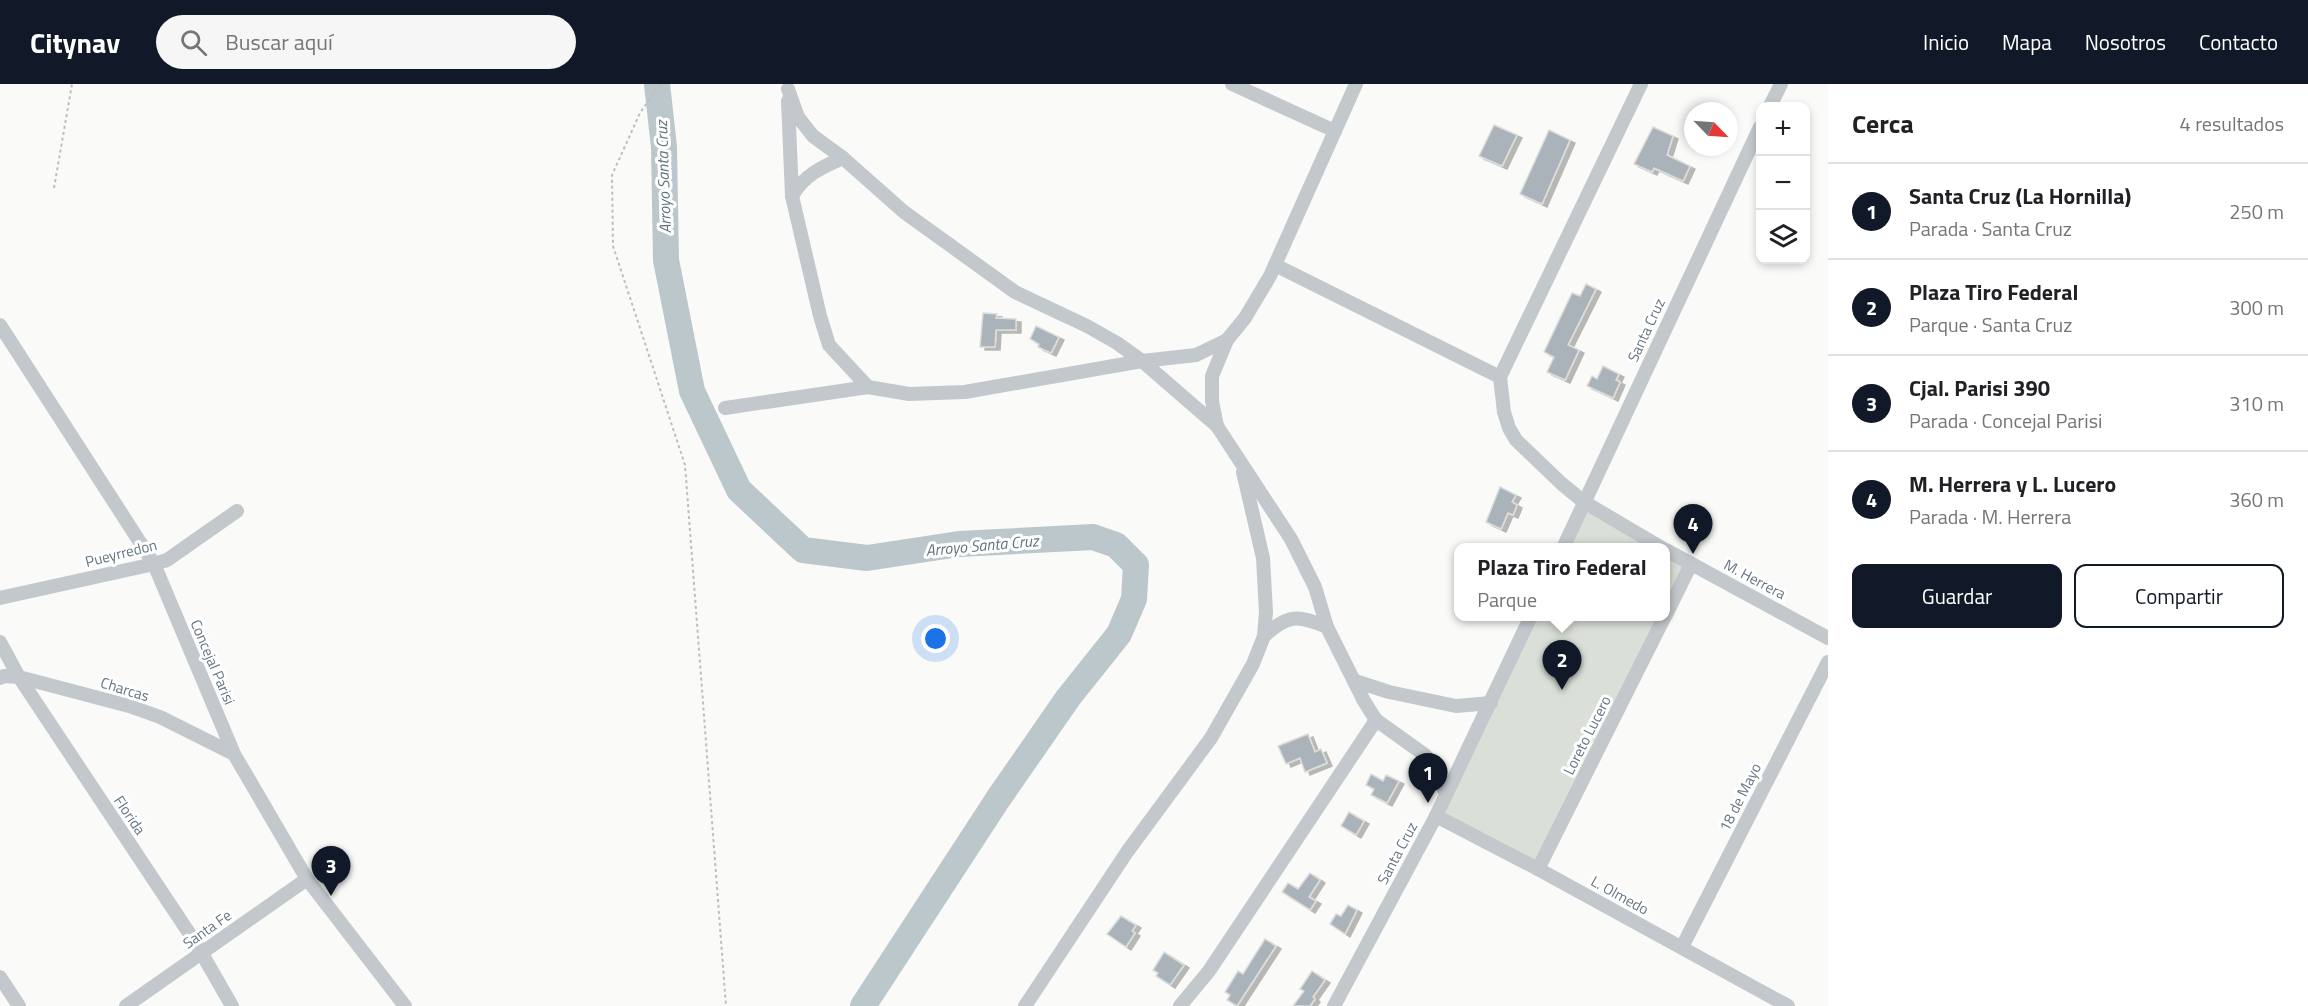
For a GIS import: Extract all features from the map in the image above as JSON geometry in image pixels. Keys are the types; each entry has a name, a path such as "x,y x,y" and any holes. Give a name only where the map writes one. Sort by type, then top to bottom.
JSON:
{"street":[{"path":"1232,84 1335,131"},
{"path":"1217,426 1212,401 1212,376 1227,340 1245,318 1275,265 1356,84"},
{"path":"1275,265 1500,377 1641,84"},
{"path":"1772,102 1781,84"},
{"path":"787,87 798,117 813,136 843,158 904,212 1015,292 1087,326 1142,361 1217,426 1292,539 1315,587 1327,627 1364,701 1376,720 1425,756 1435,768 1446,794"},
{"path":"787,87 792,196 820,316 829,345 868,387"},
{"name":"Santa Cruz","path":"1565,543 1756,138"},
{"path":"792,196 808,176 843,158"},
{"name":"Concejal Parisi","path":"0,325 154,564 234,754 306,879 405,1006"},
{"path":"725,408 868,387 909,394 964,392 1142,361 1196,355 1227,340"},
{"name":"M. Herrera","path":"1500,377 1504,412 1516,440 1584,502 1654,543"},
{"path":"1025,1006 1127,852 1211,738 1254,664 1264,636 1266,612 1263,558 1240,461"},
{"name":"Pueyrredon","path":"0,598 167,560 237,511"},
{"name":"M. Herrera","path":"1670,552 1828,638"},
{"name":"Loreto Lucero","path":"1670,606 1691,564"},
{"path":"1264,636 1281,621 1309,619 1327,627"},
{"name":"Santa Cruz","path":"1334,1006 1436,816 1529,621"},
{"name":"Loreto Lucero","path":"1538,869 1662,621"},
{"name":"Florida","path":"0,642 19,677 201,953 232,1006"},
{"name":"18 de Mayo","path":"1682,947 1828,662"},
{"name":"Charcas","path":"0,678 3,676 19,677 129,706 160,717 234,754"},
{"path":"1355,681 1389,692 1456,706 1491,703"},
{"path":"1180,1006 1209,970 1376,720"},
{"name":"L. Olmedo","path":"1436,816 1538,869 1788,1006"},
{"name":"Santa Fe","path":"126,1006 306,879"},
{"path":"0,977 19,1006"}],"path":[{"path":"54,188 72,84"},
{"path":"660,84 640,113 612,175 614,246 685,465 726,1006"}],"shaded area":[{"path":"1584,502 1654,543 1564,543"},
{"path":"1670,551 1691,564 1670,607"},
{"path":"1528,621 1663,621 1538,869 1436,816"}],"building":[{"path":"1494,125 1517,135 1502,166 1479,156"},
{"path":"1653,127 1673,136 1667,155 1690,166 1683,181 1654,168 1652,172 1634,164"},
{"path":"1549,130 1570,140 1542,204 1520,194"},
{"path":"1586,284 1596,289 1568,345 1579,350 1565,380 1547,372 1554,357 1544,352 1572,293 1580,296"},
{"path":"983,313 997,314 996,318 1016,319 1016,330 996,330 995,347 980,347"},
{"path":"1036,326 1059,337 1051,353 1038,347 1039,344 1030,339"},
{"path":"1603,366 1619,374 1616,380 1620,382 1613,398 1587,386 1592,376 1597,379"},
{"path":"1500,487 1516,495 1512,502 1517,505 1513,515 1508,513 1501,529 1486,522"},
{"path":"1308,734 1315,752 1321,749 1327,763 1305,772 1300,758 1286,764 1278,746"},
{"path":"1371,774 1383,781 1386,775 1399,781 1387,803 1371,795 1374,789 1366,785"},
{"path":"1349,812 1364,821 1356,835 1341,826"},
{"path":"1310,873 1320,880 1309,897 1316,901 1310,910 1282,892 1288,883 1298,889"},
{"path":"1348,905 1357,910 1345,934 1330,924 1336,914 1341,916"},
{"path":"1121,916 1136,925 1132,931 1135,933 1126,947 1107,934"},
{"path":"1265,939 1276,946 1237,1006 1227,1000 1230,995 1225,992 1238,971 1243,974"},
{"path":"1164,952 1184,965 1170,985 1156,976 1158,973 1153,970"},
{"path":"1312,971 1325,980 1313,997 1315,999 1310,1006 1293,1006 1304,991 1300,989"}],"waterway":[{"name":"Arroyo Santa Cruz","path":"657,84 664,147 666,260 692,391 739,490 803,550 867,558 959,544 1093,537 1116,545 1136,565 1134,599 1119,634 1068,698 998,799 863,1006"}],"place":[{"name":"M. Herrera y L. Lucero","path":"1693,554"},
{"name":"Plaza Tiro Federal","path":"1562,690"},
{"name":"Santa Cruz (La Hornilla)","path":"1428,803"},
{"name":"Cjal. Parisi 390","path":"331,896"}]}
